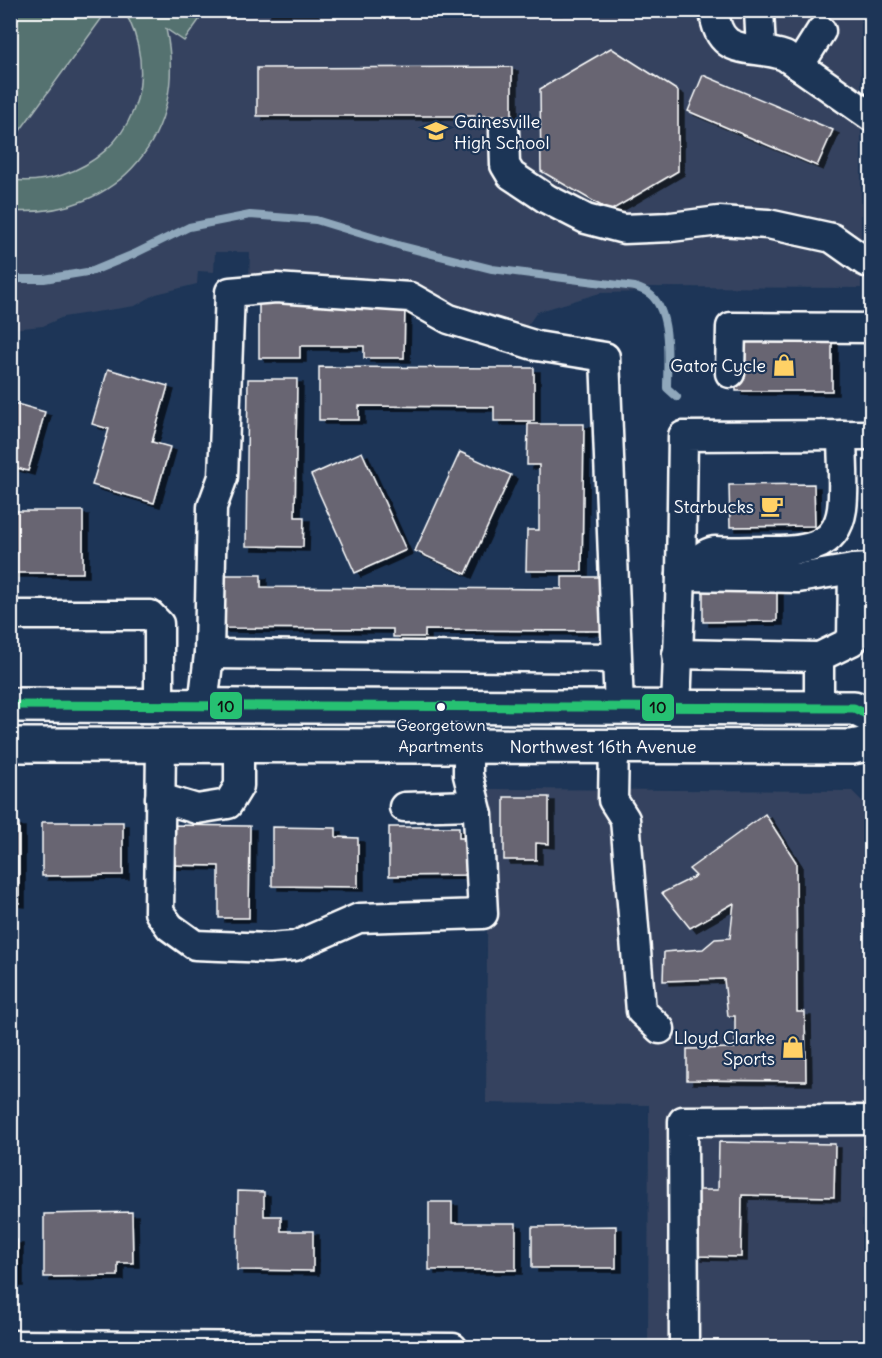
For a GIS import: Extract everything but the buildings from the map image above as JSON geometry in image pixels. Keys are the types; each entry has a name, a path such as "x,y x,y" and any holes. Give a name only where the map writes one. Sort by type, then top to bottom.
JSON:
{"main road":[{"path":"10,705 854,708 872,717"},
{"path":"196,745 203,706"},
{"name":"Northwest 16th Avenue","path":"10,745 852,747 872,743"}],"street":[{"path":"714,10 715,24 723,38 732,46 785,56 872,117"},
{"path":"759,10 761,50"},
{"path":"799,66 821,32"},
{"path":"504,131 505,165 511,175 547,199 586,219 624,229 671,227 719,221 768,224 832,238 866,261 872,262"},
{"path":"203,706 209,654 212,507 223,477 230,292 276,288 410,297 449,319 537,346 605,357 619,707"},
{"path":"730,373 731,327 872,327"},
{"path":"681,576 689,573 705,553 798,551 815,547 830,537 842,509 842,435"},
{"path":"676,708 683,436 872,435"},
{"path":"682,514 706,541 723,551"},
{"path":"677,654 819,657 862,641 862,568 798,578 681,576"},
{"path":"10,615 150,615 159,624 159,706"},
{"path":"209,654 616,658"},
{"path":"819,657 819,708"},
{"path":"160,745 159,912 170,927 195,945 268,948 295,946 359,918 483,914 478,815 468,775 468,746"},
{"path":"160,798 197,809 228,804 238,786 238,746"},
{"path":"614,746 613,800 626,819 641,1011 660,1029"},
{"path":"404,807 475,805"},
{"path":"684,1347 683,1121 872,1120"},
{"path":"10,1346 453,1347"}],"shaded area":[{"name":"Gainesville High School","path":"11,11 861,11 861,288 646,287 646,292 600,293 537,312 525,329 273,272 249,280 250,252 215,252 214,272 198,271 197,284 156,294 135,306 63,317 43,326 11,329"},
{"path":"488,789 852,791 863,802 862,1347 648,1347 649,1105 486,1103"}],"green space":[{"path":"10,11 107,11 11,143"},
{"path":"124,11 195,11 202,16 184,41 166,29 170,67 167,102 156,134 138,162 114,184 84,201 50,210 11,211 11,180 37,180 62,175 85,165 105,151 121,132 133,111 140,86 140,59 132,28"}],"waterway":[{"path":"10,279 44,279 93,271 189,227 250,215 316,220 401,246 492,269 635,287 644,291 652,296 663,315 668,353 667,388 677,397"}],"transit line":[{"name":"10","path":"10,705 854,708 872,717"}],"place":[{"name":"Gainesville High School","path":"436,131"},
{"name":"Gator Cycle","path":"784,365"},
{"name":"Starbucks","path":"772,506"},
{"name":"Georgetown Apartments","path":"441,707"},
{"name":"Lloyd Clarke Sports","path":"793,1047"}]}
